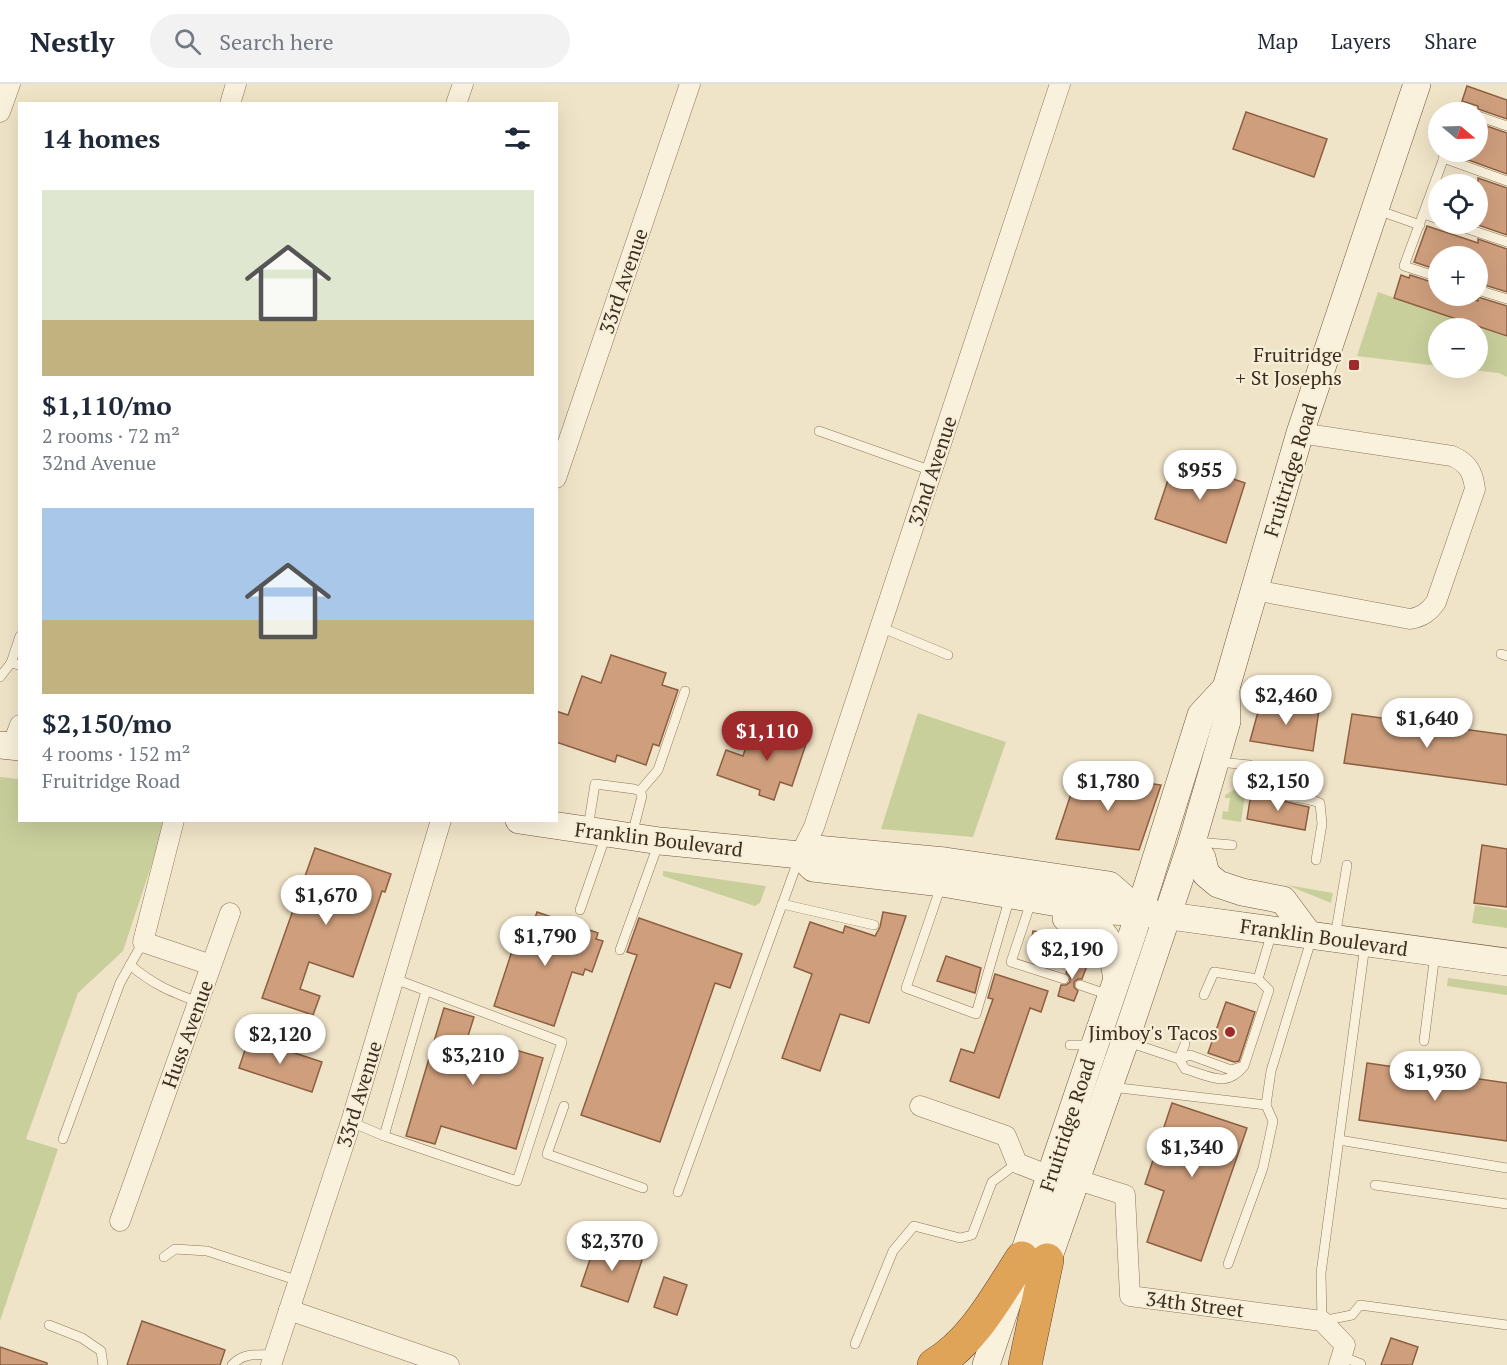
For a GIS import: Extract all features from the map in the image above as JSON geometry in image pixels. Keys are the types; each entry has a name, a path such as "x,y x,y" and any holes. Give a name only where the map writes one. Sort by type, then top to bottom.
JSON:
{"highway":[{"path":"934,1365 948,1357 975,1329 1035,1259"},
{"path":"1025,1365 1035,1259"}],"main road":[{"name":"Fruitridge Road","path":"1063,1178 1067,1114 1082,1045 1192,842 1227,721 1226,688 1300,433 1417,84"},
{"name":"Fruitridge Road","path":"986,1365 1035,1259 1063,1178 1108,1087 1125,1041 1201,715 1226,688"},
{"name":"Franklin Boulevard","path":"533,822 660,841 800,855 816,849 933,860 1109,885 1153,914"},
{"path":"1192,842 1202,858 1206,874 1218,884 1242,892 1283,900 1319,936"},
{"name":"Franklin Boulevard","path":"800,855 813,868 942,883 1020,901 1153,914 1507,962"},
{"path":"1020,901 1091,924 1103,932 1109,941 1114,987"},
{"name":"Fruitridge Road","path":"1011,1365 1035,1259"}],"street":[{"path":"0,112 10,84"},
{"path":"231,102 236,84"},
{"path":"457,102 463,84"},
{"name":"33rd Avenue","path":"558,472 690,84"},
{"name":"32nd Avenue","path":"800,855 814,827 1060,84"},
{"path":"1254,590 1410,619 1420,617 1430,611 1436,602 1474,489 1473,475 1467,465 1452,456 1300,433"},
{"path":"143,942 173,822"},
{"name":"33rd Avenue","path":"272,1360 351,1122 440,822"},
{"path":"211,965 230,913"},
{"name":"Huss Avenue","path":"120,1221 211,965 143,942"},
{"path":"921,1106 1006,1136 1017,1163"},
{"name":"34th Street","path":"1017,1163 1125,1195 1130,1296 1322,1321"},
{"path":"289,1310 449,1365"},
{"path":"1322,1321 1345,1345 1340,1361"}],"lane":[{"path":"1488,119 1507,126"},
{"path":"1428,274 1404,266 1442,162"},
{"path":"1461,162 1507,181"},
{"path":"1375,209 1420,225"},
{"path":"1424,214 1428,215"},
{"path":"1483,234 1507,242"},
{"path":"1488,293 1507,299"},
{"path":"819,431 932,471"},
{"path":"880,627 948,654"},
{"path":"0,677 15,664 18,647"},
{"path":"640,791 658,770 685,691"},
{"path":"1215,762 1250,765 1264,788 1276,793 1309,798 1320,803 1322,824 1316,860"},
{"path":"609,833 595,784 640,791"},
{"path":"580,910 609,833 642,796 640,791"},
{"path":"620,950 660,841"},
{"path":"1192,842 1232,845"},
{"path":"678,1192 800,855"},
{"path":"1228,1264 1263,1168 1273,1121 1266,1105 1271,1071 1347,865"},
{"path":"942,883 906,988 976,1014 1020,901"},
{"path":"1020,901 1011,962 1064,980"},
{"path":"783,904 874,925"},
{"path":"1258,979 1272,930"},
{"path":"63,1139 120,983 143,942"},
{"path":"1366,942 1320,1273 1322,1321 1352,1315 1360,1305 1507,1325"},
{"path":"1424,1041 1435,952"},
{"path":"130,964 162,989 198,1002"},
{"path":"1179,1059 1185,1069 1226,1081 1236,1076 1244,1066 1269,990 1258,979 1214,972 1204,995"},
{"path":"351,1122 384,1136 517,1181 562,1042 395,979"},
{"path":"1080,985 1114,987"},
{"path":"384,1136 426,991"},
{"path":"1125,1041 1179,1059 1190,1055 1231,1070 1244,1066"},
{"path":"1179,1059 1185,1044"},
{"path":"1108,1087 1266,1105"},
{"path":"564,1106 547,1154 643,1188"},
{"path":"1339,1140 1507,1168"},
{"path":"855,1344 893,1251 914,1226 960,1238 972,1235 992,1182 1017,1163"},
{"path":"1375,1185 1507,1204"},
{"path":"164,1257 175,1249 207,1251 299,1281"},
{"path":"49,1325 82,1338 101,1351 104,1365"},
{"path":"232,1365 238,1358 249,1354 272,1360"},
{"path":"1340,1361 1361,1364"}],"green space":[{"path":"1378,292 1453,318 1428,318 1428,365 1357,356"},
{"path":"1488,330 1507,337 1507,377 1488,372"},
{"path":"918,713 1006,742 973,837 881,829"},
{"path":"0,777 18,779 18,822 166,822 123,951 78,993 26,1139 58,1149 0,1321"},
{"path":"1247,782 1241,822 1222,819 1223,811 1228,812 1230,798 1225,798 1225,795"},
{"path":"663,871 766,886 760,903 755,906 663,876"},
{"path":"1287,885 1333,893 1331,903"},
{"path":"1475,905 1507,910 1507,928 1472,923"},
{"path":"1448,978 1507,986 1507,995 1447,986"}],"building":[{"path":"1467,86 1507,100 1507,119 1488,112 1488,102 1462,101"},
{"path":"1246,112 1327,139 1314,177 1233,149"},
{"path":"1488,126 1507,133 1507,174 1474,162 1488,162"},
{"path":"1488,181 1507,188 1507,235 1488,228"},
{"path":"1427,226 1428,234 1451,234 1478,243 1478,239 1507,249 1507,292 1488,286 1488,246 1428,246 1428,267 1414,262"},
{"path":"1401,275 1409,278 1410,275 1428,281 1428,306 1488,306 1488,300 1507,306 1507,336 1488,330 1488,318 1453,318 1394,298"},
{"path":"1175,459 1245,483 1226,543 1155,519"},
{"path":"611,655 666,673 662,685 678,690 659,746 653,744 646,765 617,755 615,762 558,743 558,712 568,715 582,676 601,683"},
{"path":"1261,701 1319,710 1313,751 1250,741"},
{"path":"1352,714 1507,735 1507,785 1344,763"},
{"path":"785,724 810,732 792,786 780,782 774,800 759,795 760,790 717,775 726,750 743,756 750,734 778,744"},
{"path":"1078,773 1161,785 1139,850 1056,839"},
{"path":"1251,794 1309,807 1305,830 1247,819"},
{"path":"1482,845 1507,849 1507,907 1474,903"},
{"path":"315,848 391,874 385,892 382,891 353,977 309,962 300,989 320,996 313,1015 262,998"},
{"path":"537,912 598,933 596,939 603,941 592,972 585,969 583,975 572,972 554,1026 494,1006 519,922 532,927"},
{"path":"883,912 906,916 869,1023 840,1014 820,1071 782,1058 812,974 794,967 810,922 843,933 845,926 875,936 880,927"},
{"path":"639,918 742,954 730,988 715,983 660,1142 581,1115 637,955 627,952"},
{"path":"1033,931 1070,937 1067,955 1030,949"},
{"path":"946,956 981,968 975,993 937,981"},
{"path":"1070,960 1087,966 1082,979 1074,982 1074,987 1078,991 1074,1001 1058,996 1061,985 1070,982 1070,977 1066,973"},
{"path":"995,974 1048,991 1041,1012 1030,1008 999,1098 950,1081 961,1049 974,1053 993,999 988,998"},
{"path":"1226,1002 1255,1012 1239,1061 1234,1062 1208,1053"},
{"path":"444,1008 474,1017 468,1036 543,1058 516,1149 441,1126 435,1144 406,1136"},
{"path":"249,1038 322,1062 312,1092 239,1068"},
{"path":"1367,1063 1507,1083 1507,1141 1359,1120"},
{"path":"1172,1103 1247,1128 1201,1261 1147,1242 1164,1191 1145,1184"},
{"path":"596,1242 643,1257 628,1302 581,1286"},
{"path":"664,1277 687,1285 677,1315 654,1307"},
{"path":"142,1321 225,1350 220,1365 127,1365"},
{"path":"1391,1338 1418,1347 1412,1365 1381,1365"},
{"path":"0,1347 47,1363 47,1365 0,1365"}],"place":[{"name":"Fruitridge + St Josephs","path":"1354,365"},
{"name":"Jimboy's Tacos","path":"1230,1032"}]}
